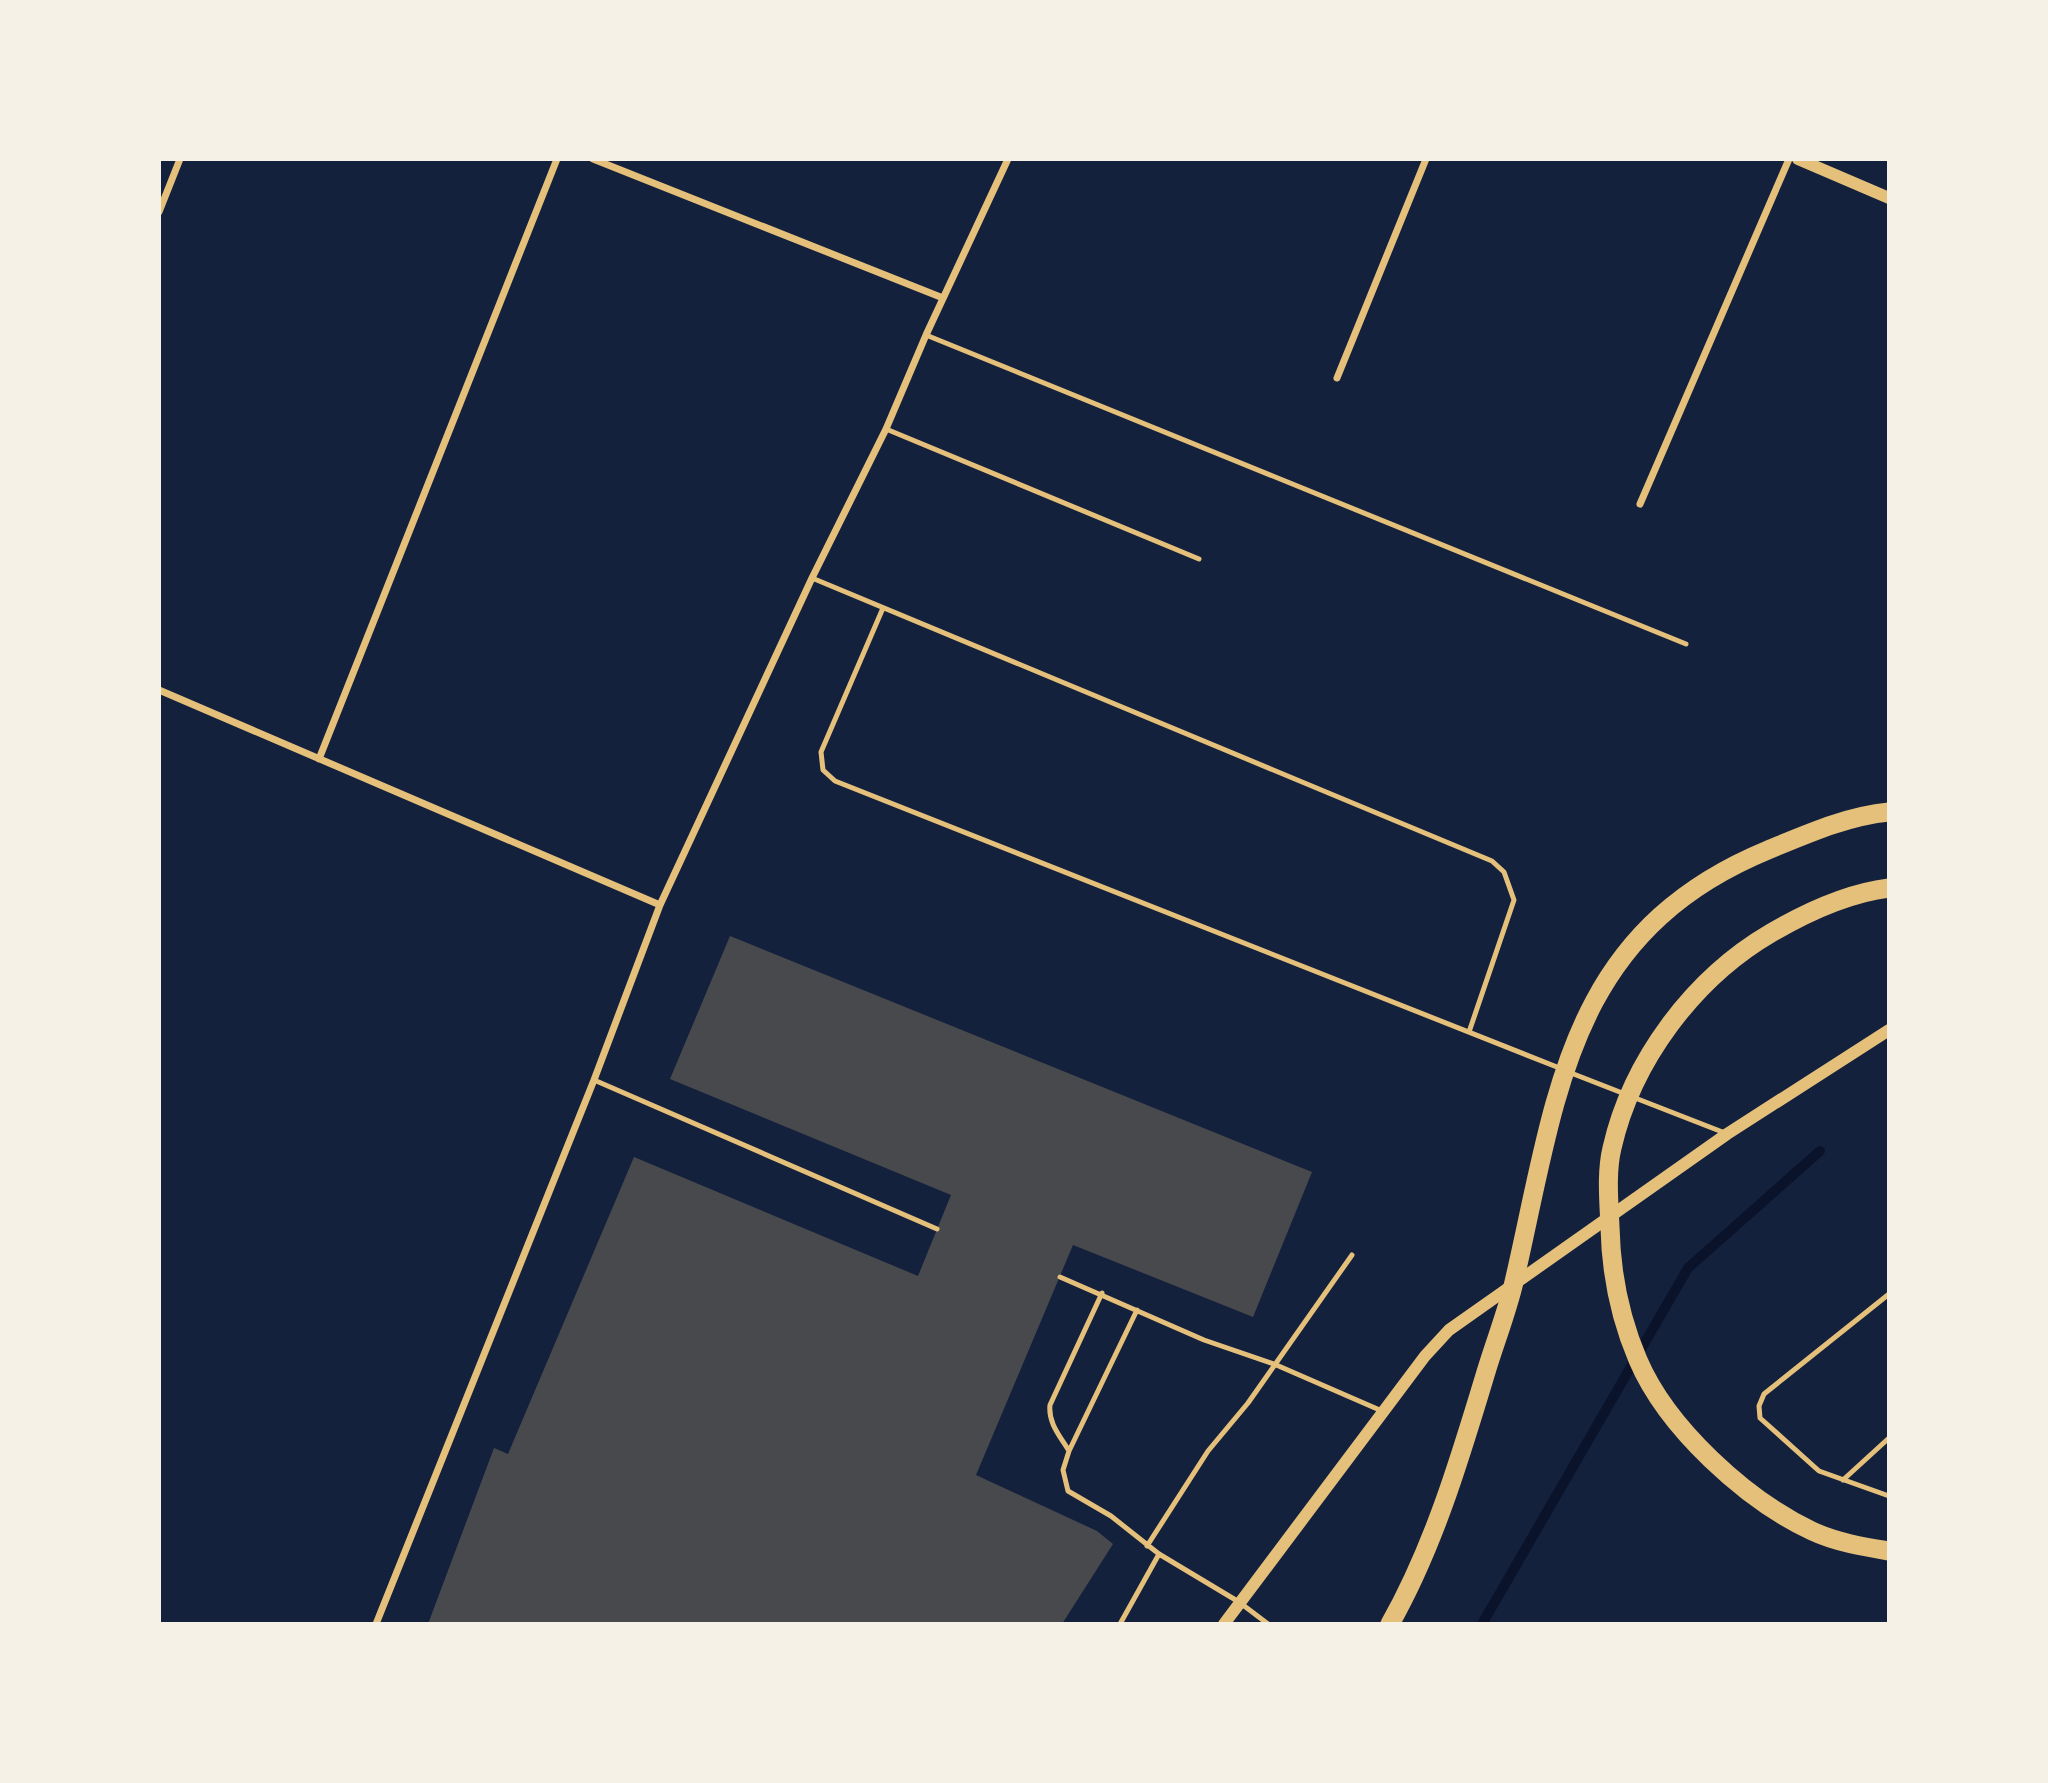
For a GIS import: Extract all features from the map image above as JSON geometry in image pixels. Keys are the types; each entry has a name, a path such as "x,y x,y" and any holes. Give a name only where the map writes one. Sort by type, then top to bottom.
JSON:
{"highway":[{"path":"1390,1624 1423,1554 1452,1480 1513,1284 1546,1131 1568,1058 1586,1016 1607,978 1632,943 1702,883 1743,861 1789,842 1871,814 1889,812"},
{"path":"1889,888 1873,890 1830,904 1751,944 1716,972 1676,1016 1647,1057 1628,1103 1612,1149 1609,1198 1611,1260 1621,1312 1639,1362 1672,1418 1712,1462 1760,1500 1813,1532 1889,1551"}],"street":[{"path":"159,212 180,159"},
{"path":"320,759 557,159"},
{"path":"593,159 943,298"},
{"path":"376,1624 594,1080 660,905 812,578 886,429 926,334 1008,159"},
{"path":"1336,378 1426,159"},
{"path":"1640,504 1789,159"},
{"path":"1798,159 1889,198"},
{"path":"159,690 660,905"},
{"path":"1224,1624 1385,1413 1425,1356 1449,1330 1727,1134 1889,1030"}],"lane":[{"path":"926,334 1686,644"},
{"path":"886,429 1199,559"},
{"path":"812,578 1492,862 1504,872 1514,900 1469,1032"},
{"path":"883,608 821,752 823,770 835,782 1727,1134"},
{"path":"594,1080 937,1229"},
{"path":"1147,1546 1208,1451 1248,1403 1352,1255"},
{"path":"1060,1277 1102,1293 1204,1340 1274,1364 1385,1413"},
{"path":"1069,1451 1053,1426 1049,1415 1050,1405 1102,1293"},
{"path":"1889,1294 1764,1394 1759,1406 1760,1418 1819,1471 1889,1496"},
{"path":"1137,1310 1069,1451 1063,1470 1068,1491 1111,1516 1147,1546 1239,1602 1268,1624"},
{"path":"1843,1480 1889,1438"},
{"path":"1120,1624 1159,1554"}],"building":[{"path":"730,936 1312,1172 1253,1317 1073,1245 976,1475 1097,1531 1113,1544 1062,1624 428,1624 494,1448 508,1454 634,1157 918,1276 951,1195 670,1079"}],"waterway":[{"path":"1482,1624 1688,1268 1820,1151"}]}
